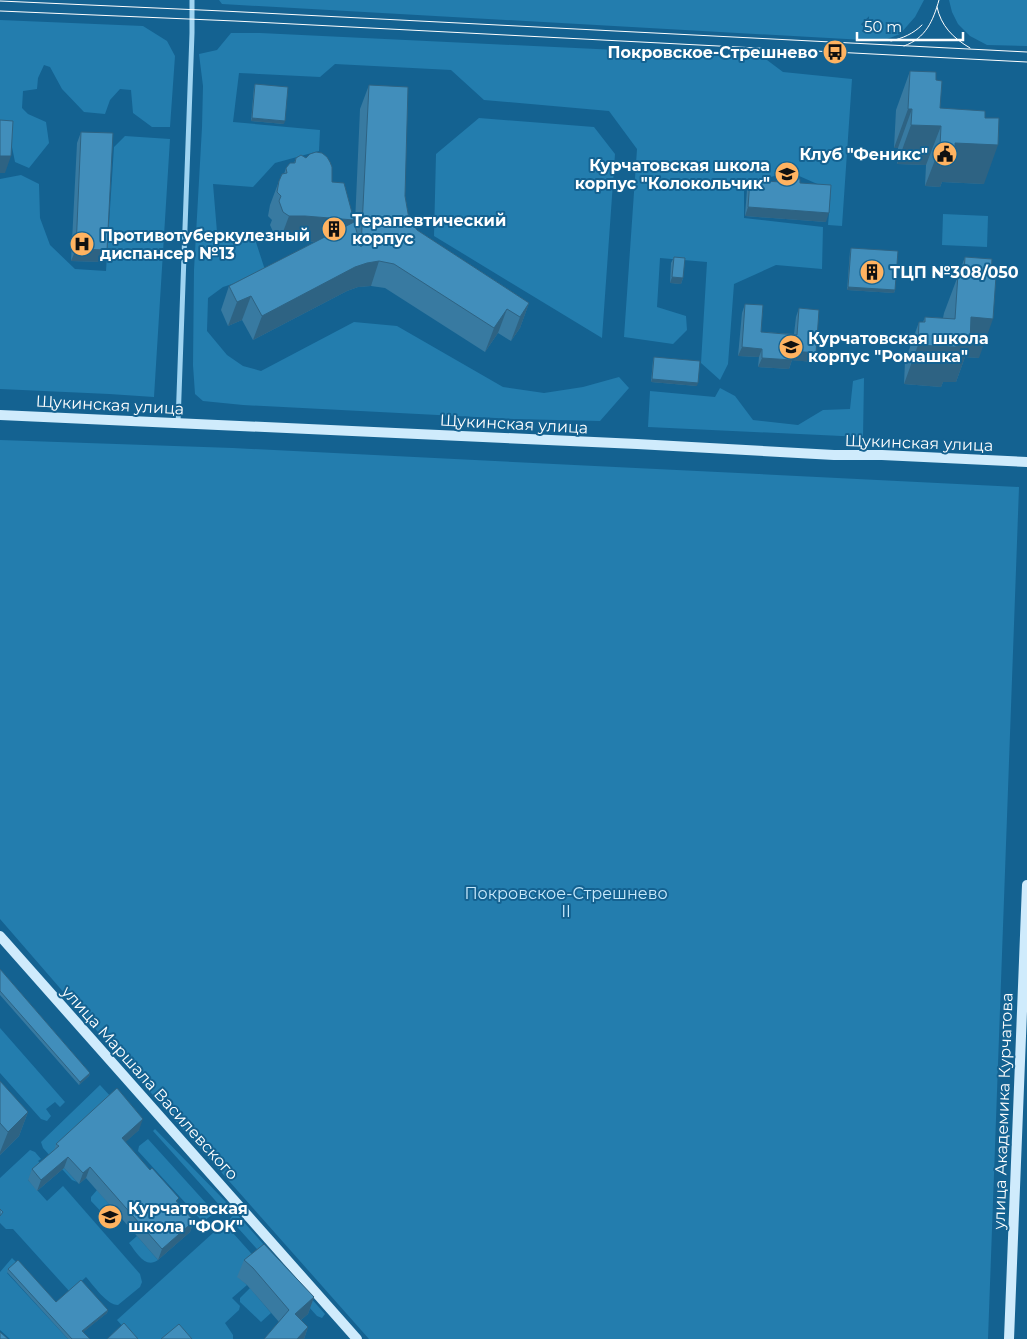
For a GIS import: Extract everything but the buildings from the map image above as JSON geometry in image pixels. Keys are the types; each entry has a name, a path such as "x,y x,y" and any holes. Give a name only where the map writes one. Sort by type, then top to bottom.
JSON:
{"main road":[{"name":"Щукинская улица","path":"0,415 834,455 882,455 1027,462"},
{"name":"улица Академика Курчатова","path":"1010,1339 1027,885"},
{"name":"улица Маршала Василевского","path":"0,936 351,1337"}],"street":[{"path":"178,424 192,0"}],"green space":[{"path":"219,0 924,0 915,17 900,34 882,41 222,4"},
{"path":"949,0 1027,0 1027,46 987,45 970,36 958,24"},
{"path":"0,20 143,26 167,41 175,56 170,127 152,127 133,113 131,90 120,89 110,100 105,114 84,112 62,89 50,67 44,65 38,78 37,89 23,91 22,108 28,114 46,122 49,143 29,168 15,162 10,137 0,133"},
{"path":"231,33 763,57 783,72 852,79 842,226 828,225 831,190 790,172 744,184 744,218 823,227 822,269 776,265 734,284 728,364 720,380 701,363 707,262 660,258 657,307 686,316 687,330 673,344 624,337 637,149 609,111 484,100 451,70 335,64 320,77 239,73 233,122 320,130 319,151 275,163 253,187 213,184 217,232 253,233 266,273 223,287 208,298 207,331 227,355 243,366 261,371 354,322 397,326 503,387 544,393 583,387 619,377 629,388 600,421 514,419 243,405 203,401 195,394 193,365 194,270 203,86 199,54 217,50"},
{"path":"479,118 594,127 615,154 602,338 434,236 436,154"},
{"path":"125,136 170,139 154,397 0,389 0,179 21,175 39,184 40,218 50,245 75,269 106,271 114,147"},
{"path":"943,214 988,216 987,247 942,245"},
{"path":"864,378 863,437 648,427 650,391 715,397 720,388 735,396 753,420 798,425 823,410 850,409 853,381"},
{"name":"Покровское-Стрешнево II","path":"0,440 233,448 1019,487 988,1339 369,1339 0,919"},
{"path":"0,1028 65,1102 60,1107 55,1102 46,1109 51,1116 47,1121 41,1119 0,1073"},
{"path":"100,1085 113,1099 52,1155 77,1182 72,1180 43,1148 41,1142"},
{"path":"155,1129 226,1202 222,1208 153,1131"},
{"path":"148,1139 215,1213 205,1220 201,1220 138,1151 139,1146"},
{"path":"30,1150 35,1152 41,1159 38,1161 44,1166 28,1180 47,1201 63,1186 140,1274 142,1282 140,1287 118,1305 105,1299 86,1277 70,1292 13,1229 6,1229 0,1223 0,1178"},
{"path":"97,1190 116,1212 108,1219 91,1201 91,1197"},
{"path":"235,1212 325,1314 322,1318 317,1316 230,1219"},
{"path":"224,1223 258,1261 238,1277 247,1285 232,1298 240,1306 239,1310 225,1323 233,1335 233,1339 134,1339 117,1320"},
{"path":"137,1236 158,1260 149,1263 138,1255 129,1243"},
{"path":"12,1258 17,1263 7,1273 68,1339 10,1339 0,1330 0,1272"},
{"path":"250,1288 271,1313 261,1322 240,1302 240,1298"}],"tram line":[{"path":"904,46 912,43 927,28 939,0"},
{"path":"0,1 1027,52"},
{"path":"937,7 941,20 949,31 970,48"},
{"path":"0,11 235,21 1027,62"},
{"path":"891,41 908,35 922,25"}],"place":[{"name":"Покровское-Стрешнево","path":"835,52"},
{"name":"Клуб \"Феникс\"","path":"945,154"},
{"name":"Курчатовская школа корпус \"Колокольчик\"","path":"787,174"},
{"name":"Терапевтический корпус","path":"334,229"},
{"name":"Противотуберкулезный диспансер №13","path":"82,244"},
{"name":"ТЦП №308/050","path":"872,272"},
{"name":"Курчатовская школа корпус \"Ромашка\"","path":"791,347"},
{"name":"Курчатовская школа \"ФОК\"","path":"110,1217"}]}
